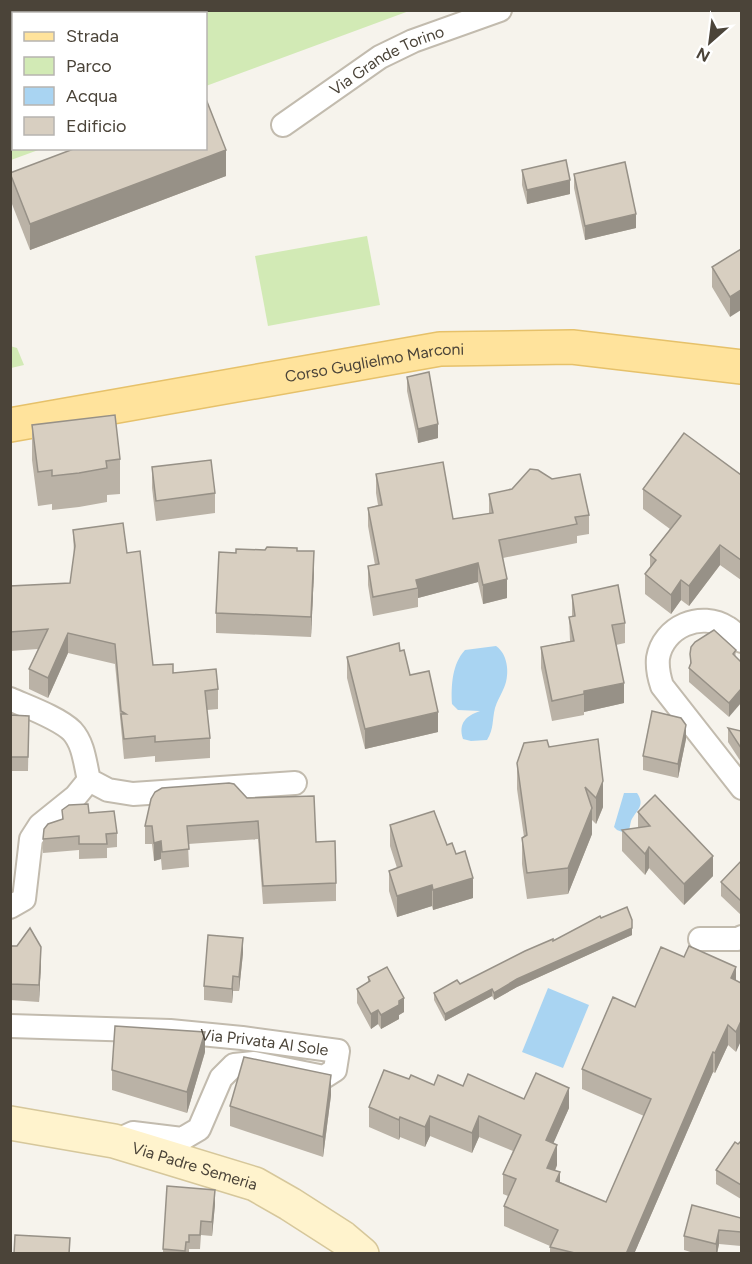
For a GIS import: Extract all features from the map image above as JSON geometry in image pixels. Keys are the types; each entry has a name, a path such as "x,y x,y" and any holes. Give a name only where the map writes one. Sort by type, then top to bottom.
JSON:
{"main road":[{"name":"Corso Guglielmo Marconi","path":"10,425 440,350 572,348 741,368"},
{"name":"Via Padre Semeria","path":"10,1123 114,1141 255,1184 326,1227 362,1254"}],"street":[{"name":"Via Grande Torino","path":"283,125 380,57 413,41 500,10"},
{"path":"741,640 728,628 714,622 699,621 685,624 673,632 663,643 658,657 658,672 662,686 741,788"},
{"path":"10,699 72,731 81,746 89,780 108,790 133,794 295,783"},
{"path":"10,907 24,899 31,839 40,825 76,796 89,780"},
{"path":"700,939 738,939 741,937"},
{"name":"Via Privata Al Sole","path":"10,1026 170,1031 338,1051 335,1070 324,1077 254,1063 234,1065 221,1078 199,1130 182,1139 133,1133 114,1141"}],"green space":[{"path":"11,10 102,10 103,12 12,12 12,150 38,150 11,160"},
{"path":"409,11 207,86 207,12 105,12"},
{"path":"367,236 380,305 268,326 255,256"},
{"path":"10,346 17,348 24,365 11,368"}],"water":[{"path":"496,646 504,655 507,673 505,685 495,708 491,732 487,740 463,739 462,724 471,715 480,711 458,710 452,704 452,683 457,662 465,650"},
{"path":"624,793 637,793 641,801 628,832 625,833 614,827"},
{"path":"548,988 589,1005 563,1068 522,1052"}],"building":[{"path":"207,102 226,150 30,224 10,173 71,150 207,150"},
{"path":"566,160 570,180 527,190 522,170"},
{"path":"625,162 636,214 585,226 574,174"},
{"path":"741,249 741,290 730,297 712,267"},
{"path":"429,372 438,424 418,429 407,377"},
{"path":"115,415 120,459 106,461 107,468 79,473 52,476 52,470 38,472 32,425"},
{"path":"684,433 741,475 741,560 720,545 689,586 681,580 671,595 645,574 656,560 650,555 681,516 643,489"},
{"path":"211,460 215,493 156,501 152,467"},
{"path":"443,462 453,519 493,513 489,494 512,489 530,469 538,470 552,479 580,474 589,515 575,517 577,524 499,540 507,579 483,585 478,563 416,580 418,588 373,597 368,566 379,564 368,508 382,505 376,474"},
{"path":"123,523 127,553 140,551 153,665 173,664 173,673 216,669 218,689 205,691 210,738 155,742 155,736 124,739 121,714 126,714 121,711 115,644 68,633 48,678 29,669 48,629 10,632 10,586 70,583 75,546 73,530"},
{"path":"267,547 314,551 311,617 216,613 219,552 236,553 236,549 265,550"},
{"path":"618,585 625,623 612,625 624,683 584,691 584,694 552,701 541,647 574,641 569,617 575,616 572,595"},
{"path":"714,630 736,650 733,654 741,662 741,689 729,703 689,668 691,647"},
{"path":"399,643 400,651 404,650 410,675 429,671 438,712 365,729 347,657"},
{"path":"652,711 681,718 686,725 678,764 643,756"},
{"path":"10,715 29,716 28,757 10,757"},
{"path":"728,728 741,731 741,748"},
{"path":"598,739 603,781 596,798 585,787 592,808 568,868 527,873 522,838 527,835 517,763 524,743 547,740 549,747"},
{"path":"234,784 247,798 314,796 316,842 335,841 336,883 263,886 258,821 187,826 189,849 162,852 161,841 154,843 152,826 145,826 151,799 155,792 162,788"},
{"path":"655,795 713,856 684,884 649,847 645,854 622,830 650,826 638,812"},
{"path":"88,804 89,813 114,811 117,833 106,834 107,844 79,844 79,836 43,839 44,829 48,824 63,819 62,810 69,805"},
{"path":"434,811 447,845 452,843 456,854 465,851 473,878 433,890 432,885 397,896 389,871 402,866 390,825"},
{"path":"741,861 741,901 721,882"},
{"path":"627,907 632,920 632,928 517,979 494,993 492,989 445,1014 434,993 457,980 460,984 525,951 553,939 553,941 600,916 601,918"},
{"path":"30,928 41,947 39,985 10,984 10,946 17,946"},
{"path":"208,935 243,938 239,977 233,976 232,989 204,986"},
{"path":"689,946 736,967 731,978 741,983 741,1021 736,1032 728,1025 715,1053 713,1052 626,1254 579,1254 550,1247 558,1230 504,1206 516,1179 503,1174 521,1135 479,1116 472,1133 430,1116 425,1127 400,1117 399,1120 369,1107 384,1070 409,1079 411,1075 434,1085 438,1075 463,1086 468,1074 524,1099 536,1073 569,1088 546,1140 557,1145 547,1168 560,1172 556,1181 606,1202 651,1099 582,1069 613,997 635,1007 661,947 684,957"},
{"path":"387,967 404,998 399,1001 399,1005 381,1015 378,1010 371,1014 357,989 370,981 368,977"},
{"path":"115,1026 205,1032 187,1092 112,1070"},
{"path":"244,1057 331,1075 323,1137 230,1106"},
{"path":"735,1142 741,1144 741,1185 716,1170"},
{"path":"167,1186 215,1190 212,1222 201,1221 200,1235 189,1235 185,1251 163,1249"},
{"path":"692,1205 741,1218 741,1232 719,1230 716,1244 684,1236"},
{"path":"15,1235 70,1238 69,1254 14,1254"}]}
